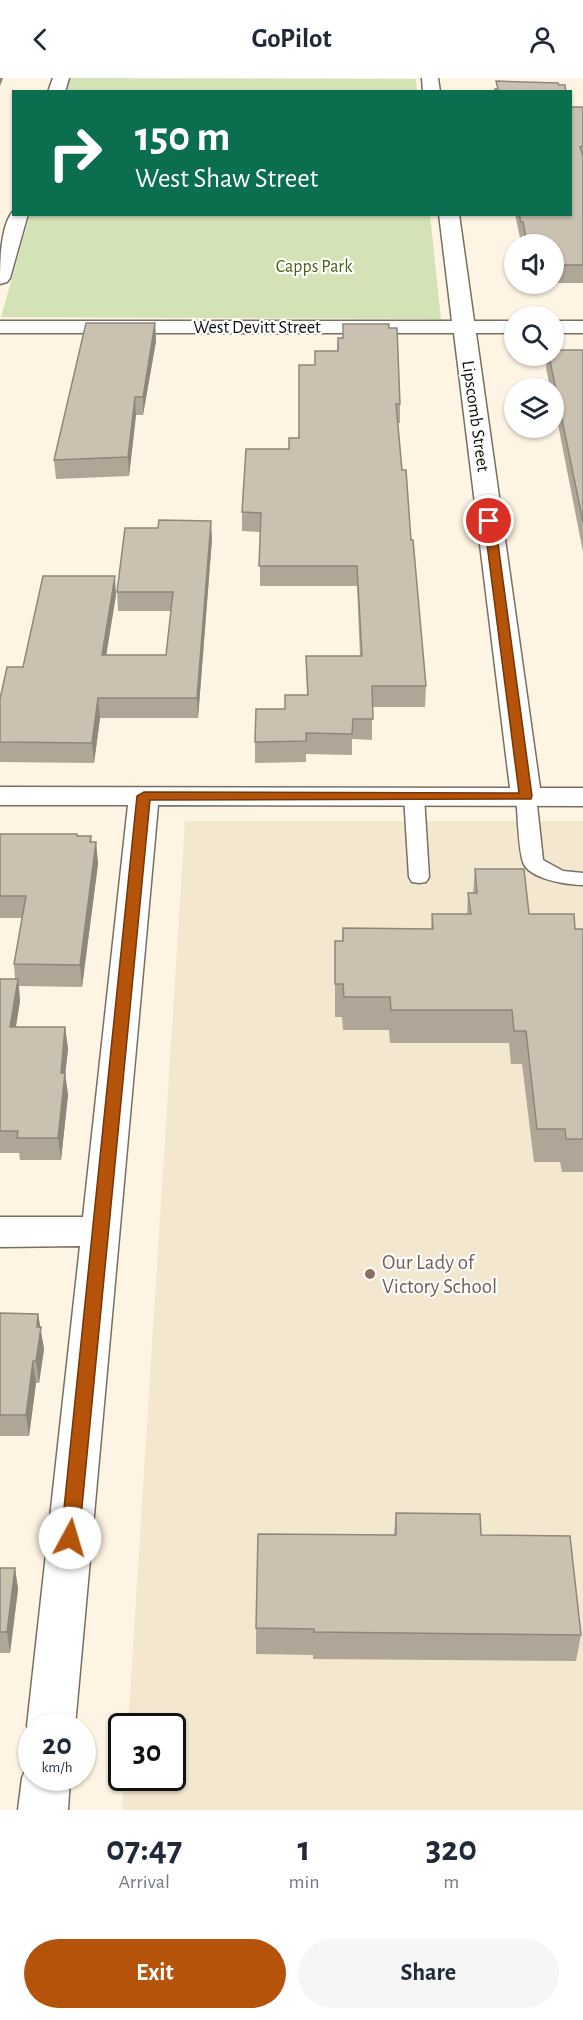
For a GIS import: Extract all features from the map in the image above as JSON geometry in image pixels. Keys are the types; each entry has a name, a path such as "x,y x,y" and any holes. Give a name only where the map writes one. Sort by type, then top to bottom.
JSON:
{"street":[{"path":"0,278 18,216"},
{"name":"Lipscomb Street","path":"449,216 526,796"},
{"name":"West Devitt Street","path":"0,327 504,327"},
{"path":"564,327 583,327"},
{"path":"0,796 583,796"},
{"path":"52,1713 144,796"},
{"path":"0,1232 101,1231"},
{"path":"43,1810 45,1791"}],"lane":[{"path":"414,796 419,877"},
{"path":"526,796 533,863 544,872 567,879 583,879"}],"shaded area":[{"name":"Our Lady of Victory School","path":"185,821 583,821 583,1810 122,1810 123,1791 186,1791 186,1713 129,1713"}],"green space":[{"path":"70,78 416,79 417,90 66,90"},
{"name":"Capps Park","path":"30,216 430,216 441,319 1,317"}],"building":[{"path":"496,81 558,83 565,85 566,90 495,90 498,89"},
{"path":"572,107 583,107 583,146 580,147 583,156 583,265 564,265 564,234 525,234 520,216 572,216"},
{"path":"86,323 155,323 143,397 135,397 128,457 54,460"},
{"path":"343,324 389,324 389,328 397,328 400,404 396,404 402,470 406,470 426,686 372,686 373,719 353,719 352,734 306,733 306,741 255,742 256,709 285,709 285,695 308,695 306,656 362,656 357,566 259,566 261,513 242,512 246,449 289,449 289,438 299,438 299,365 315,365 315,351 338,351 338,338 343,338"},
{"path":"564,350 583,350 583,522 564,429 564,378 554,378 551,366 564,366"},
{"path":"159,520 211,521 197,698 98,698 92,743 0,742 0,699 7,667 23,667 43,576 115,576 102,655 166,655 173,592 117,592 125,528 158,528"},
{"path":"0,834 77,834 77,836 91,836 90,842 96,842 80,965 14,964 26,896 0,896"},
{"path":"475,869 524,869 529,914 574,914 575,929 583,929 583,1139 566,1139 565,1129 537,1129 526,1031 514,1031 512,1010 391,1010 390,997 344,997 343,984 335,984 335,941 343,941 343,928 433,929 432,914 471,914 468,893 477,893"},
{"path":"0,979 18,979 10,1027 65,1027 61,1073 65,1073 58,1138 17,1138 18,1131 0,1131"},
{"path":"0,1313 38,1314 37,1327 41,1327 36,1361 33,1361 26,1415 0,1415"},
{"path":"396,1513 480,1514 481,1535 570,1536 581,1635 314,1632 314,1629 256,1628 258,1534 396,1535"},
{"path":"0,1568 15,1568 7,1632 0,1632"}],"place":[{"name":"Our Lady of Victory School","path":"370,1274"}],"route":[{"path":"70,1538 144,796 526,796 489,521"}]}
